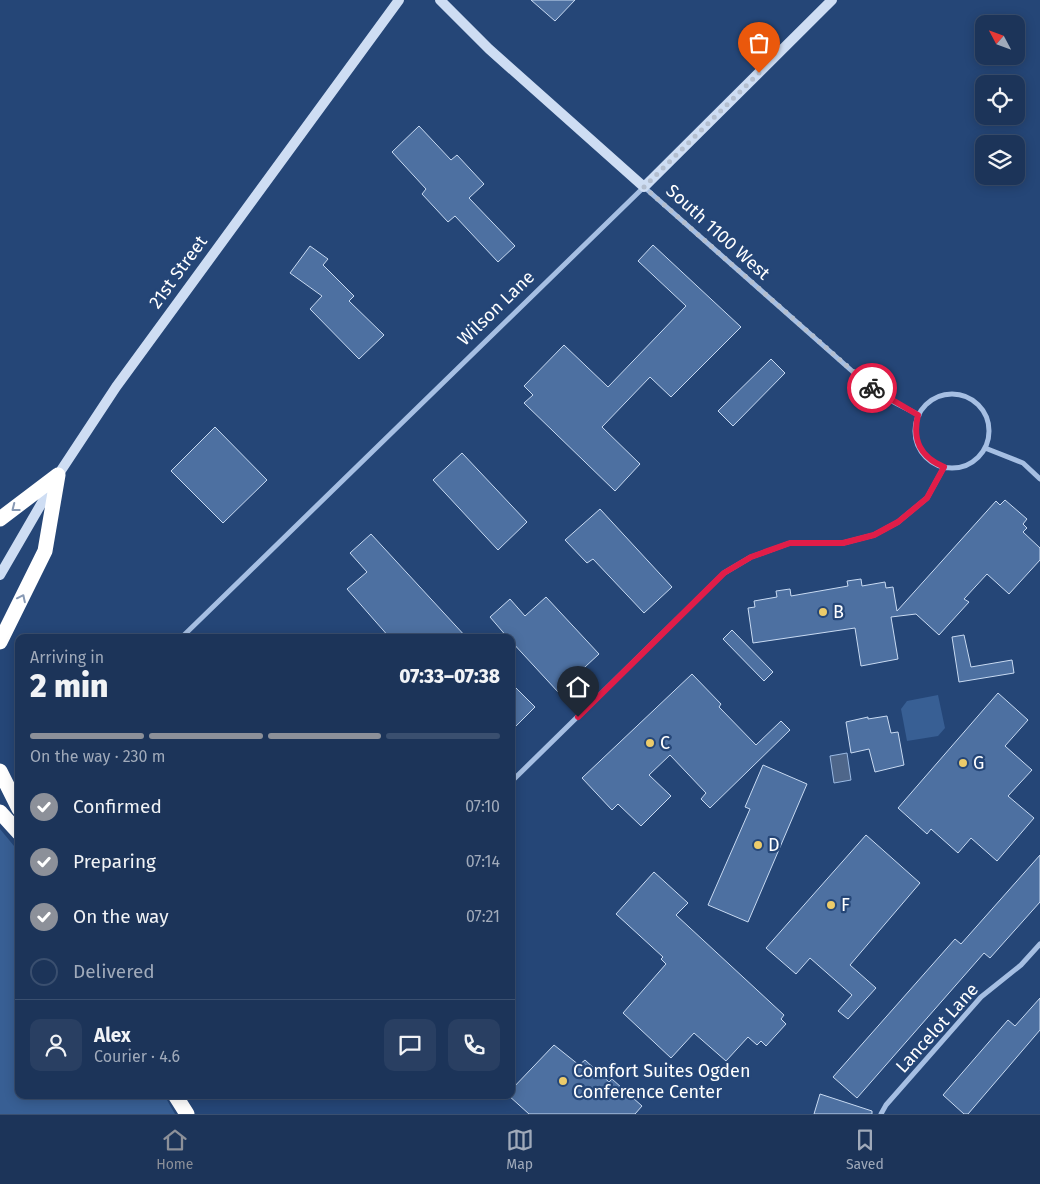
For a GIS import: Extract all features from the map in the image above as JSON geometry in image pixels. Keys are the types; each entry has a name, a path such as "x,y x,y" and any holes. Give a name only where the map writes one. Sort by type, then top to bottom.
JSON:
{"highway":[{"path":"0,519 58,475"},
{"path":"0,642 45,550 58,475"},
{"path":"0,770 15,801"},
{"path":"0,812 15,829"},
{"path":"178,1099 187,1114"}],"main road":[{"name":"21st Street","path":"0,575 58,475 116,386 399,0"},
{"name":"South 1100 West","path":"440,0 489,49 644,187"},
{"name":"Wilson Lane","path":"644,187 832,0"}],"street":[{"name":"South 1100 West","path":"644,187 878,394 918,415"},
{"name":"Wilson Lane","path":"185,634 644,187"},
{"path":"951,393 970,398 980,406 987,417 989,436 985,448 971,463 958,467 944,467 932,462 921,452 916,440 915,428 918,415 931,400 943,395 951,393"},
{"path":"985,448 1023,463 1040,479"},
{"path":"515,778 724,573 751,557 790,543 843,543 874,535 898,522 927,498 944,467"},
{"name":"Lancelot Lane","path":"881,1114 886,1105 981,997 1021,966 1040,944"}],"shaded area":[{"path":"938,695 945,728 938,736 907,741 901,709 907,701"},
{"path":"847,753 851,780 834,783 830,756"},
{"path":"0,829 15,847 15,1099 166,1099 175,1114 0,1114"}],"building":[{"path":"531,0 575,0 555,21"},
{"path":"419,126 451,160 457,155 484,184 469,198 515,246 498,262 455,216 448,222 422,194 426,189 392,152"},
{"path":"653,245 741,327 671,397 650,377 602,427 640,464 615,491 524,403 533,395 524,386 564,345 608,387 686,306 638,261"},
{"path":"310,246 328,259 323,265 354,296 349,301 384,335 359,359 310,309 322,296 290,273"},
{"path":"771,359 785,373 733,426 718,411"},
{"path":"215,427 267,480 223,523 171,471"},
{"path":"462,453 527,522 498,550 433,480"},
{"path":"1005,500 1027,519 1023,524 1027,528 1023,532 1040,548 1040,560 1009,594 987,574 964,599 969,602 939,635 916,614 891,617 898,659 861,666 855,628 753,643 748,608 755,607 754,601 777,597 776,591 790,589 791,596 848,586 847,581 861,579 862,586 885,582 886,588 893,587 897,611 996,501 1000,505"},
{"path":"600,509 672,587 644,613 593,559 587,563 565,540"},
{"path":"371,534 463,634 386,634 347,589 367,572 350,553"},
{"path":"546,597 599,654 558,692 515,645 515,634 505,634 490,617 510,599 525,616"},
{"path":"732,630 773,672 764,681 723,639"},
{"path":"964,635 971,667 1012,660 1014,673 959,682 952,637"},
{"path":"692,674 721,704 719,707 756,745 781,721 790,730 710,808 701,799 706,793 670,755 649,775 671,796 641,826 618,804 612,810 582,778"},
{"path":"515,687 535,707 515,727"},
{"path":"998,693 1028,720 1005,746 1032,770 1008,796 1034,818 997,861 971,838 958,853 931,829 927,834 898,808"},
{"path":"887,716 891,733 898,732 904,765 875,772 869,749 851,753 846,722 868,717 868,719"},
{"name":"D","path":"763,765 807,784 748,922 708,905 750,809 745,807"},
{"path":"866,835 920,883 850,965 876,988 848,1019 838,1011 852,995 810,958 796,974 766,948"},
{"path":"1040,855 1040,902 990,958 984,953 857,1098 833,1077 955,939 961,944"},
{"path":"654,872 688,903 676,915 784,1015 781,1019 786,1024 766,1046 761,1041 757,1045 748,1037 726,1061 694,1033 671,1058 623,1013 666,964 661,959 663,957 616,914"},
{"path":"1040,998 1040,1030 968,1114 964,1114 943,1095 1008,1020 1015,1026"},
{"name":"Comfort Suites Ogden Conference Center","path":"554,1045 579,1065 585,1060 609,1082 612,1079 642,1106 635,1114 529,1114 512,1099 515,1099 515,1086"},
{"path":"820,1094 872,1111 872,1114 814,1114"}],"way so far":[{"path":"759,73 644,187 780,309 872,388"}],"place":[{"name":"B","path":"823,612"},
{"name":"C","path":"650,743"},
{"name":"G","path":"963,763"},
{"name":"D","path":"758,845"},
{"name":"F","path":"831,905"},
{"name":"Comfort Suites Ogden Conference Center","path":"563,1081"}],"route":[{"path":"578,717 724,573 751,557 790,543 843,543 874,535 898,522 927,498 944,467 932,462 921,452 916,440 915,428 918,415 878,394 872,388"}]}
